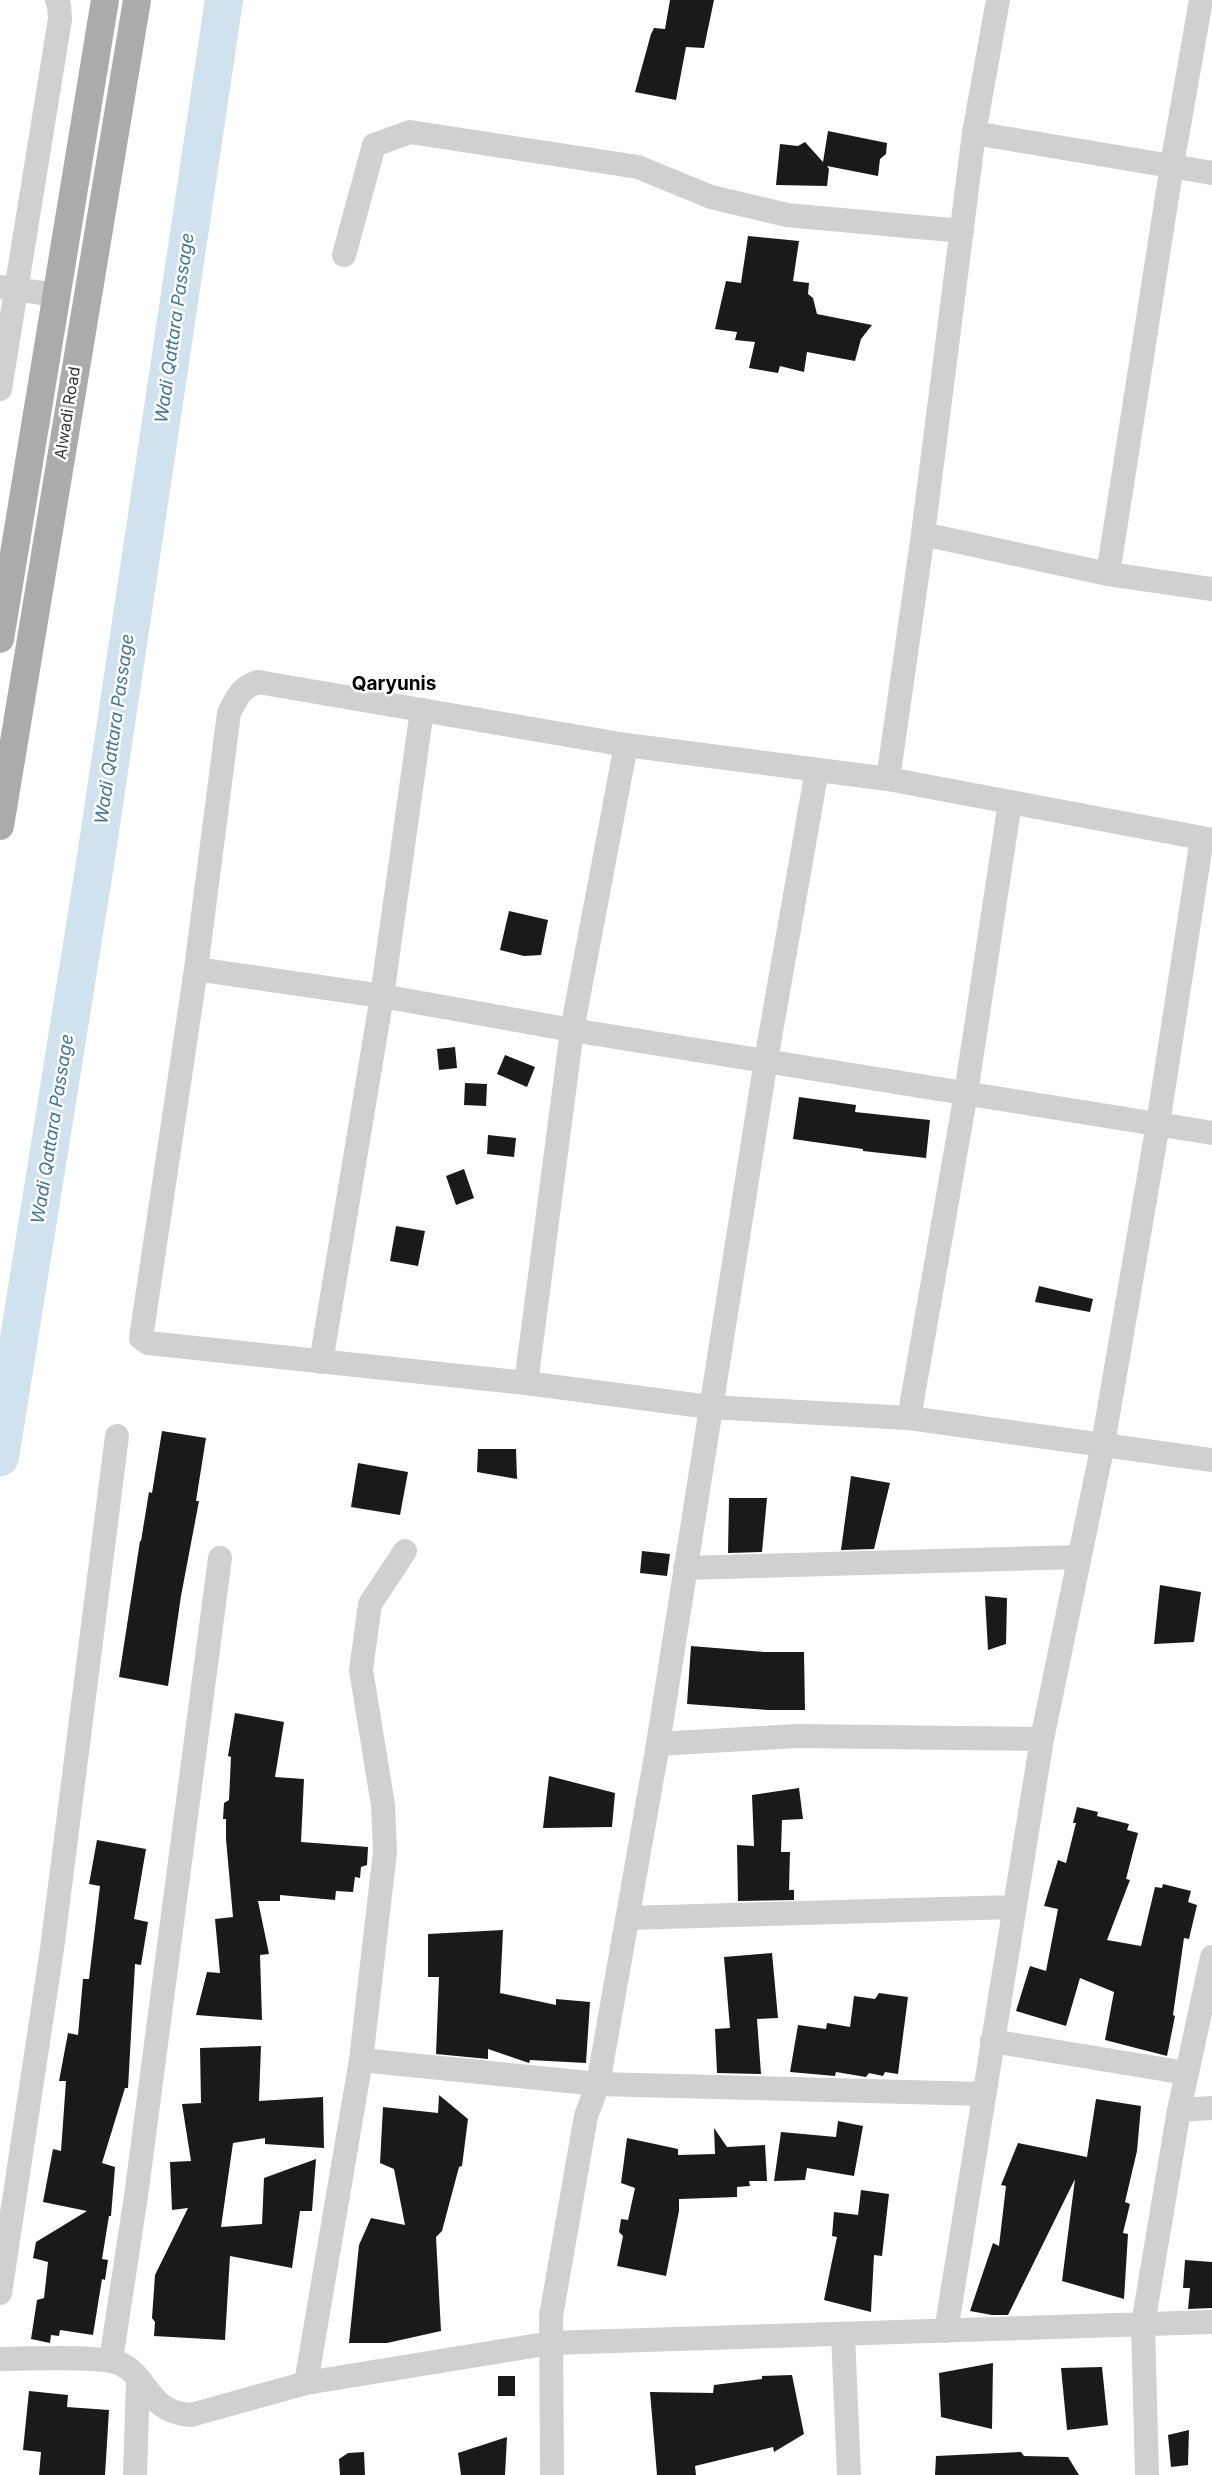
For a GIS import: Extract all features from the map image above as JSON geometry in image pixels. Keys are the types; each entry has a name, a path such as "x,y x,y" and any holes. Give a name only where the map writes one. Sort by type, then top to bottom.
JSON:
{"main road":[{"name":"Alwadi Road","path":"0,826 137,0"},
{"name":"Alwadi Road","path":"0,638 103,12"},
{"path":"103,12 132,28"},
{"path":"0,643 30,648"}],"street":[{"path":"0,389 9,288 60,19 60,4 57,0"},
{"path":"888,779 923,534 974,133 998,0"},
{"path":"1108,574 1172,165 1201,0"},
{"path":"344,255 374,145 410,132 638,167 711,197 787,215 962,231"},
{"path":"974,133 1212,173"},
{"path":"9,288 56,294"},
{"path":"923,534 1108,574 1212,590"},
{"path":"946,2331 1042,1739 1103,1444 1207,839 888,779 626,746 258,682 246,686 240,692 230,713 196,969 141,1338 148,1343 526,1383 710,1407 909,1418 1103,1444 1212,1460"},
{"path":"321,1362 382,996 422,710"},
{"path":"526,1383 572,1030 626,746"},
{"path":"552,2475 551,2316 585,2125 598,2084 658,1744 766,1060 817,770"},
{"path":"909,1418 966,1093 1010,802"},
{"path":"196,969 382,996 572,1030 1212,1133"},
{"path":"0,2293 52,1949 117,1436"},
{"path":"306,2383 361,2060 385,1852 382,1805 361,1670 370,1604 405,1551"},
{"path":"685,1568 1079,1557"},
{"path":"111,2360 136,2196 220,1558"},
{"path":"658,1744 797,1736 1042,1739"},
{"path":"628,1918 1014,1907"},
{"path":"1147,2475 1144,2324 1179,2110 1212,1957"},
{"path":"992,2041 1186,2073"},
{"path":"361,2060 598,2084 984,2094"},
{"path":"1179,2110 1212,2108"},
{"path":"0,2358 111,2360 131,2371 162,2406 171,2411 191,2415 306,2383 551,2343 1212,2322"},
{"path":"843,2334 849,2475"},
{"path":"136,2475 138,2380"}],"building":[{"path":"670,0 714,0 704,48 686,47 676,100 635,92 651,34 654,28 665,29"},
{"path":"828,131 887,143 886,154 880,159 878,176 827,166 829,169 827,186 776,185 780,144 798,146 805,142 823,162"},
{"path":"748,236 799,241 793,281 809,283 808,294 813,298 817,314 872,325 861,339 855,361 807,352 804,372 780,366 778,373 749,368 755,342 735,340 737,332 715,329 726,281 741,283"},
{"path":"509,911 548,920 541,955 524,956 500,950"},
{"path":"455,1047 457,1068 439,1070 437,1049"},
{"path":"505,1055 535,1067 527,1087 497,1074"},
{"path":"465,1083 487,1084 486,1106 464,1105"},
{"path":"799,1097 856,1105 855,1112 930,1120 926,1158 863,1151 863,1149 793,1139"},
{"path":"488,1135 516,1138 514,1157 487,1154"},
{"path":"464,1169 474,1198 456,1205 446,1176"},
{"path":"396,1226 425,1231 418,1266 390,1261"},
{"path":"1039,1286 1093,1299 1090,1312 1035,1302"},
{"path":"162,1431 206,1438 196,1501 199,1501 181,1596 168,1686 119,1677 140,1541 149,1492 152,1493"},
{"path":"478,1449 516,1449 517,1479 477,1472"},
{"path":"358,1463 408,1472 400,1515 351,1507"},
{"path":"851,1476 890,1483 874,1549 841,1550"},
{"path":"729,1498 767,1498 762,1552 728,1553"},
{"path":"642,1551 670,1554 667,1576 640,1573"},
{"path":"1160,1585 1201,1592 1194,1642 1154,1644"},
{"path":"985,1596 1007,1598 1006,1644 988,1650"},
{"path":"691,1646 764,1652 804,1652 805,1710 768,1710 687,1704"},
{"path":"235,1713 284,1722 275,1777 304,1779 301,1842 368,1847 367,1865 361,1867 360,1878 355,1877 353,1892 336,1891 335,1900 280,1895 280,1901 258,1901 269,1954 260,1955 262,2020 196,2015 207,1972 220,1973 215,1919 233,1917 226,1819 223,1819 224,1803 229,1800 231,1757 228,1756"},
{"path":"549,1776 615,1793 612,1827 543,1828"},
{"path":"799,1788 803,1819 782,1820 781,1852 790,1852 789,1890 794,1890 794,1900 738,1901 737,1845 754,1846 752,1795"},
{"path":"1077,1807 1098,1812 1097,1816 1129,1824 1127,1830 1138,1833 1126,1879 1130,1880 1107,1940 1141,1946 1155,1887 1162,1888 1163,1884 1191,1891 1188,1902 1197,1905 1189,1939 1184,1938 1173,2015 1175,2016 1167,2056 1105,2040 1114,1992 1080,1978 1066,2026 1016,2011 1030,1966 1046,1971 1058,1909 1044,1906 1058,1860 1066,1863 1076,1823 1073,1823"},
{"path":"97,1840 146,1849 134,1919 148,1922 141,1965 135,1964 128,2088 125,2088 102,2163 115,2167 111,2216 109,2216 102,2259 108,2260 105,2280 102,2279 93,2335 60,2330 59,2336 51,2335 50,2343 31,2339 37,2300 44,2298 48,2262 33,2258 36,2242 87,2211 43,2202 53,2149 61,2151 66,2081 59,2081 68,2033 78,2035 83,1979 89,1979 100,1886 89,1884"},
{"path":"503,1930 500,1993 556,2005 556,1999 590,2002 586,2063 530,2060 529,2063 488,2049 488,2059 436,2054 439,1977 428,1977 428,1934"},
{"path":"772,1953 778,2018 757,2019 761,2074 717,2073 715,2029 730,2028 724,1957"},
{"path":"879,1993 908,1997 898,2074 885,2072 883,2076 869,2073 866,2077 836,2072 835,2076 790,2072 798,2025 826,2029 827,2023 850,2027 854,1996 875,1999"},
{"path":"261,2046 259,2101 323,2097 324,2148 265,2144 265,2138 233,2143 221,2227 262,2224 264,2178 316,2159 312,2211 300,2211 292,2268 230,2256 225,2340 154,2336 155,2322 152,2318 155,2275 188,2208 172,2210 170,2162 191,2161 182,2104 201,2103 200,2048"},
{"path":"439,2095 468,2119 462,2166 459,2167 442,2231 436,2237 441,2331 387,2343 349,2343 359,2245 371,2218 405,2225 394,2169 380,2163 383,2107 438,2113"},
{"path":"1096,2099 1141,2106 1137,2151 1125,2202 1130,2204 1123,2233 1128,2234 1124,2299 1062,2281 1075,2179 1008,2315 992,2315 970,2311 993,2243 999,2246 1006,2186 1001,2185 1018,2143 1087,2157"},
{"path":"838,2121 863,2126 854,2176 807,2168 805,2180 774,2181 781,2132 836,2137"},
{"path":"714,2128 727,2147 765,2145 767,2181 749,2181 750,2186 737,2187 737,2197 679,2199 679,2211 666,2276 617,2266 623,2236 619,2232 621,2219 628,2220 635,2188 621,2183 627,2138 678,2149 678,2155 715,2154"},
{"path":"861,2190 889,2194 882,2256 874,2255 871,2312 824,2300 837,2237 832,2236 834,2212 858,2215"},
{"path":"1185,2260 1212,2262 1212,2308 1188,2309 1190,2288 1183,2288"},
{"path":"993,2363 992,2429 941,2417 939,2373"},
{"path":"1102,2367 1108,2425 1067,2430 1061,2368"},
{"path":"792,2375 804,2434 774,2452 773,2447 695,2466 696,2475 657,2475 650,2392 713,2393 714,2385 762,2379 762,2376"},
{"path":"498,2376 515,2376 515,2396 498,2396"},
{"path":"29,2391 68,2395 67,2407 109,2410 105,2475 39,2475 41,2452 23,2450"},
{"path":"1189,2430 1188,2465 1171,2467 1168,2435"},
{"path":"507,2437 505,2475 461,2475 458,2453"},
{"path":"364,2452 365,2475 340,2475 339,2459 348,2453"},
{"path":"1021,2452 1024,2456 1068,2457 1079,2475 935,2475 936,2456"}],"waterway":[{"name":"Wadi Qattara Passage","path":"0,1457 95,864 224,0"}],"district":[{"name":"Qaryunis","path":"394,684"}]}
